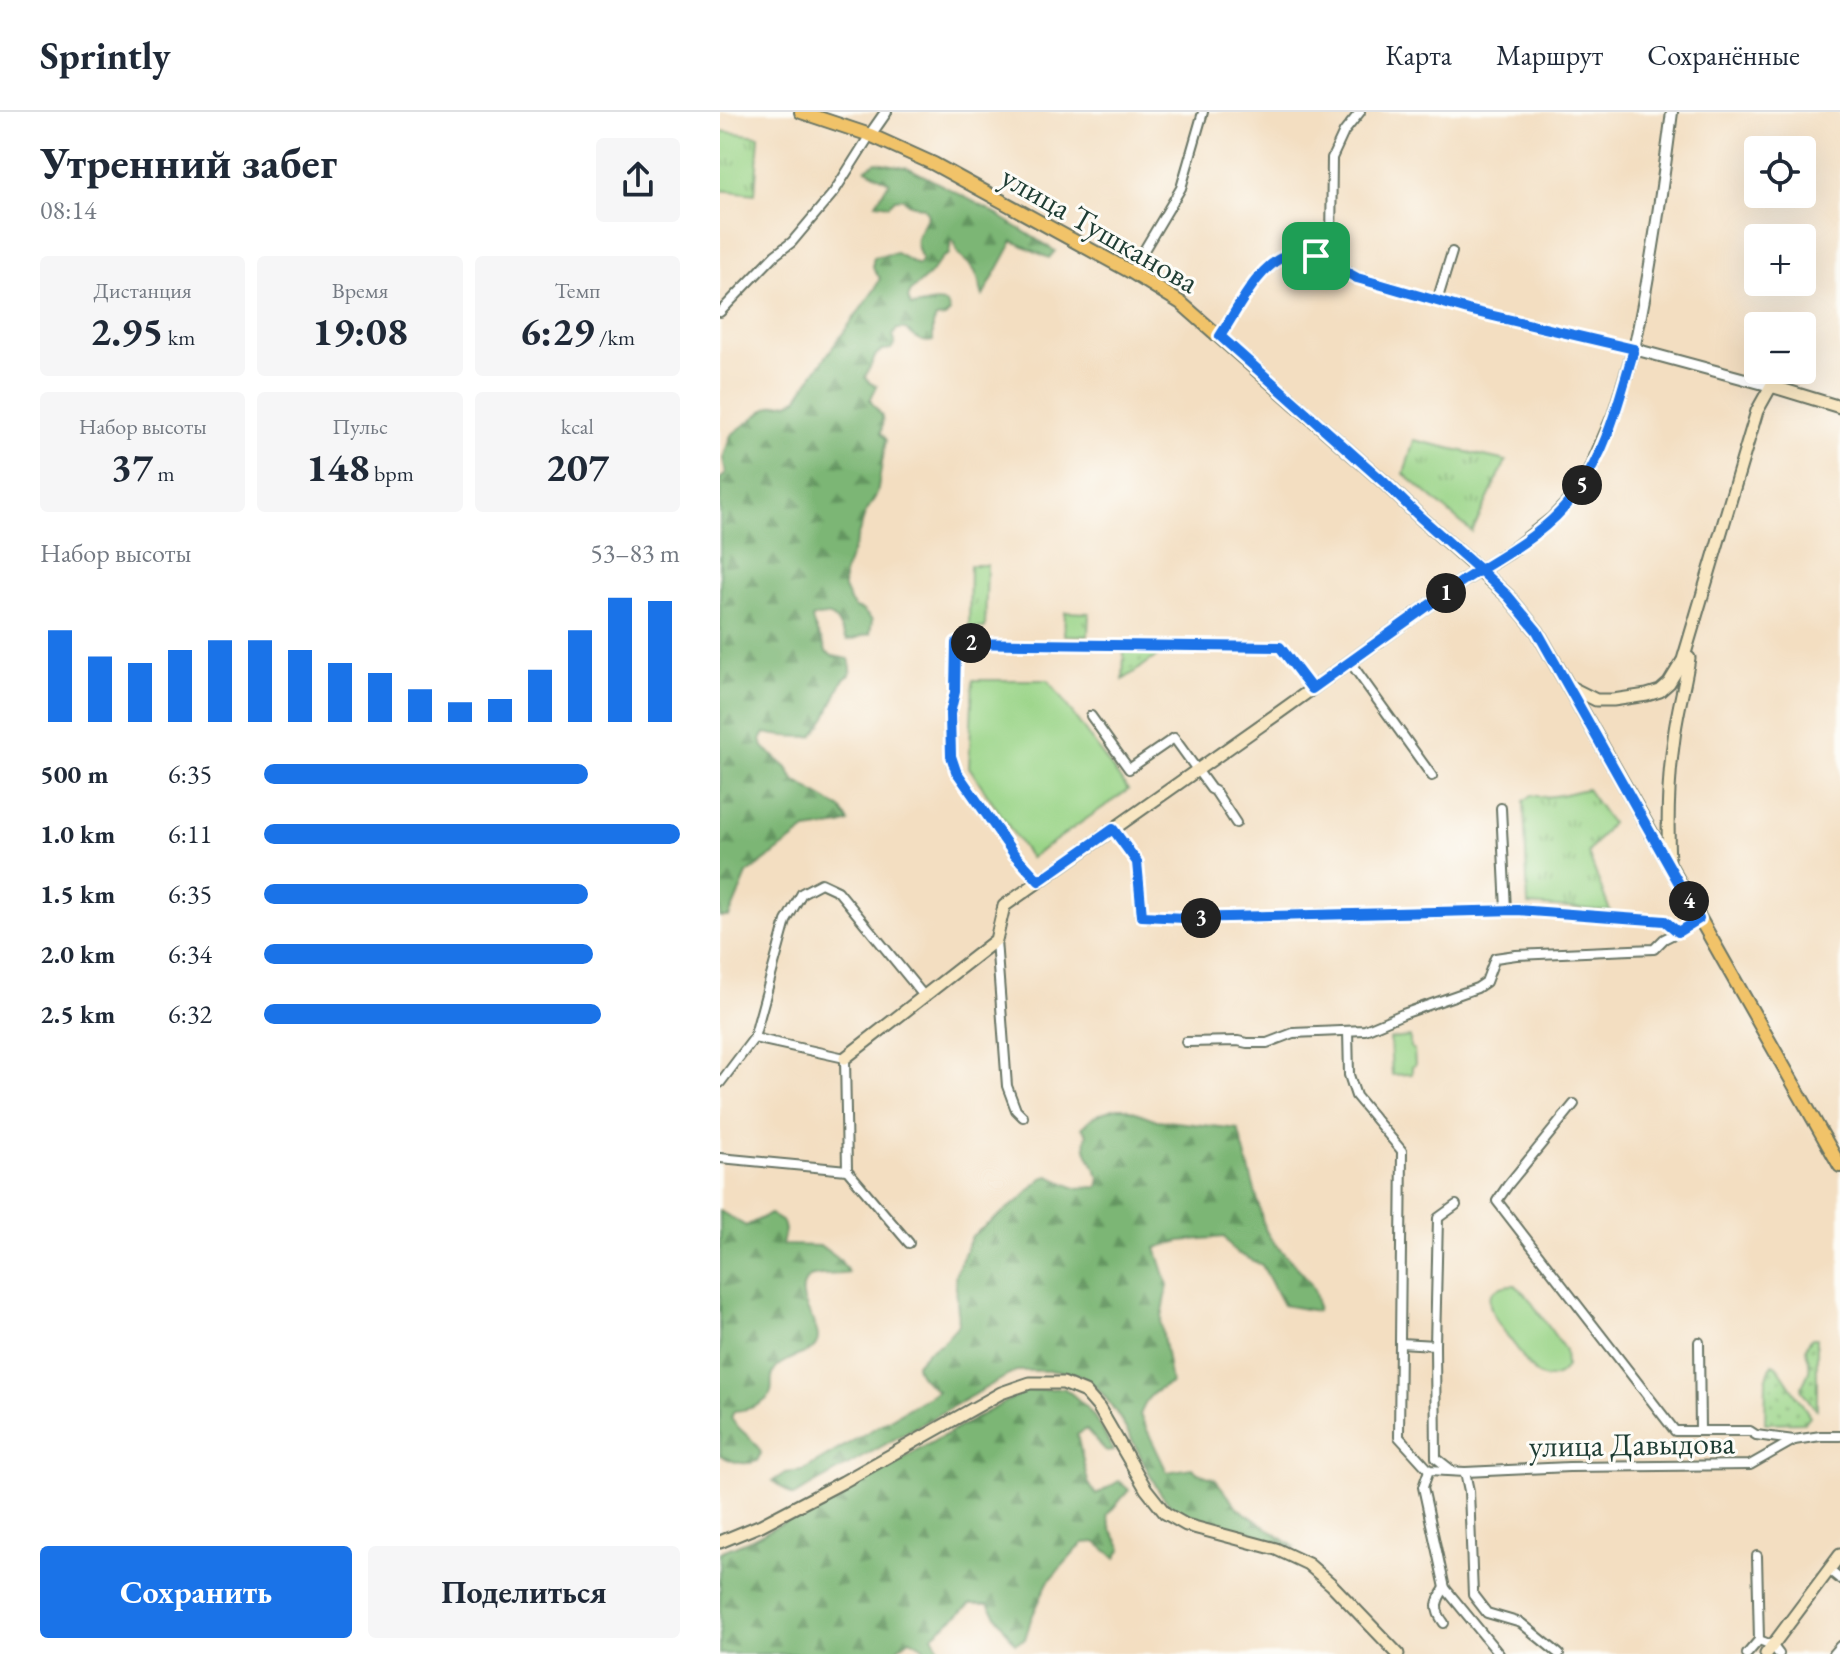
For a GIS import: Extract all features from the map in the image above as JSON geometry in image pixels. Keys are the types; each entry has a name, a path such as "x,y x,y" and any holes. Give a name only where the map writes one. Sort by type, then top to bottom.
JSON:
{"main road":[{"name":"улица Тушканова","path":"801,112 870,135 934,164 1131,272 1181,303 1508,596 1532,624 1840,1166"},
{"path":"845,1058 996,940 1004,906 1557,515 1576,494 1606,436 1634,349"},
{"path":"1568,686 1596,700 1635,698 1660,691 1669,683 1681,666 1757,411 1771,386 1840,407"},
{"path":"1669,864 1667,821 1671,761 1694,625"},
{"path":"720,1542 843,1482 1001,1393 1030,1383 1063,1383 1085,1392 1099,1408 1146,1489 1165,1513 1186,1525 1276,1549 1308,1564 1398,1654"},
{"path":"1772,1651 1840,1555"}],"street":[{"path":"720,312 775,255 792,242 834,192 886,112"},
{"path":"1131,272 1181,188 1203,112"},
{"path":"1316,256 1326,253 1331,244 1332,158 1344,132 1360,112"},
{"path":"1634,349 1672,112"},
{"path":"1437,301 1452,252"},
{"path":"1220,336 1258,278 1273,263 1295,253 1316,256 1357,278 1437,301 1771,386"},
{"path":"1039,881 1014,854 952,764 950,714 955,692 956,643 1280,647 1312,689"},
{"path":"1350,662 1432,776"},
{"path":"1091,716 1129,769 1174,738 1236,823"},
{"path":"1501,808 1506,910"},
{"path":"1113,829 1137,862 1142,916 1185,918 1506,910 1665,921 1678,932"},
{"path":"720,1083 754,1038 786,921 802,893 821,883 838,891 924,996"},
{"path":"1186,1042 1267,1043 1293,1033 1365,1030 1477,988 1486,982 1495,958 1654,949 1664,939 1699,919"},
{"path":"996,940 1007,1086 1016,1110 1023,1117"},
{"path":"1348,1031 1349,1075 1356,1096 1402,1151 1399,1437 1429,1470 1423,1487 1445,1588 1499,1654"},
{"path":"754,1038 845,1058 847,1170 909,1243"},
{"path":"1574,1104 1497,1201 1675,1431 1750,1431 1756,1435 1794,1440"},
{"path":"720,1158 847,1170"},
{"path":"1452,1471 1436,1458 1435,1345 1438,1218 1456,1205"},
{"path":"1699,1342 1700,1431"},
{"path":"1400,1343 1435,1345"},
{"name":"улица Давыдова","path":"1429,1470 1465,1472 1569,1467 1750,1465 1794,1440 1840,1436"},
{"path":"1465,1472 1469,1491 1473,1595 1487,1613 1521,1623 1559,1654"},
{"path":"1747,1654 1759,1640 1757,1556"},
{"path":"1829,1570 1840,1579"},
{"path":"1444,1623 1437,1614 1438,1598 1445,1588"},
{"path":"1759,1640 1772,1651"},
{"path":"1833,1654 1840,1646"}],"green space":[{"path":"720,131 759,136 755,194 720,190"},
{"path":"876,162 909,168 988,209 1055,251 1049,258 1013,241 983,296 976,273 959,255 955,242 951,240 949,254 911,291 908,298 911,306 933,302 947,304 950,312 945,317 936,318 933,325 933,341 921,340 905,329 897,329 891,349 882,350 876,355 865,377 877,386 870,400 882,416 881,433 886,439 877,494 865,514 844,573 844,588 850,601 872,620 870,634 847,640 832,617 812,618 826,652 849,659 850,675 843,680 826,717 813,736 765,733 761,740 763,747 787,768 794,780 841,809 849,822 806,830 747,874 729,917 720,917 720,479 726,474 723,458 731,435 767,408 797,399 875,289 880,278 874,268 874,257 896,253 918,265 922,259 917,240 928,215 924,208 902,198 895,199 889,205 876,203 889,182 866,169"},
{"path":"1414,440 1506,461 1472,532 1404,474"},
{"path":"970,565 987,565 985,628 969,628"},
{"path":"1065,612 1089,613 1088,636 1064,635"},
{"path":"1167,649 1123,680 1124,651"},
{"path":"973,680 1048,680 1128,790 1030,858 969,767"},
{"path":"1587,789 1611,823 1588,853 1610,911 1528,905 1524,801 1532,795 1553,796"},
{"path":"1410,1037 1415,1065 1412,1074 1392,1075 1390,1039"},
{"path":"1118,1108 1157,1120 1238,1129 1263,1224 1276,1245 1308,1279 1313,1289 1317,1311 1283,1305 1262,1265 1235,1252 1224,1237 1180,1241 1156,1248 1168,1285 1161,1323 1171,1383 1151,1395 1140,1415 1167,1472 1192,1468 1215,1479 1238,1508 1296,1548 1218,1528 1178,1511 1159,1491 1126,1429 1098,1389 1088,1380 1062,1372 1016,1371 793,1496 773,1481 785,1473 802,1471 937,1391 921,1376 916,1364 959,1324 955,1275 972,1236 1021,1199 1042,1178 1049,1176 1075,1188 1098,1187 1100,1179 1087,1152 1087,1134 1082,1128 1098,1115"},
{"path":"720,1211 746,1226 770,1214 783,1222 782,1245 821,1246 840,1260 849,1273 807,1279 803,1294 817,1330 816,1345 777,1368 772,1376 771,1392 765,1401 734,1411 731,1418 761,1453 757,1461 747,1463 720,1455"},
{"path":"1510,1285 1525,1293 1565,1350 1566,1366 1555,1377 1540,1376 1533,1370 1492,1312 1491,1294 1497,1288"},
{"path":"1812,1338 1817,1338 1817,1409 1801,1389 1809,1370 1806,1347"},
{"path":"1772,1364 1777,1366 1810,1416 1805,1422 1765,1423 1766,1380"},
{"path":"1064,1388 1093,1415 1113,1451 1107,1452 1086,1429 1077,1435 1088,1482 1096,1495 1119,1481 1129,1490 1107,1515 1122,1548 1116,1558 1096,1542 1083,1543 1048,1582 1025,1639 1015,1643 988,1604 971,1604 932,1636 943,1654 928,1654 910,1639 898,1648 896,1654 720,1654 720,1552 752,1539 1027,1390"}],"route":[{"path":"1316,256 1295,253 1273,263 1258,278 1220,336 1480,570 1312,689 1280,647 956,643 955,692 950,714 952,764 1014,854 1039,881 1113,829 1137,862 1142,916 1185,918 1517,910 1665,921 1678,932 1699,919 1669,864 1537,631 1508,596 1480,570 1537,532 1576,494 1606,436 1634,349 1468,310 1357,278 1316,256"}]}
